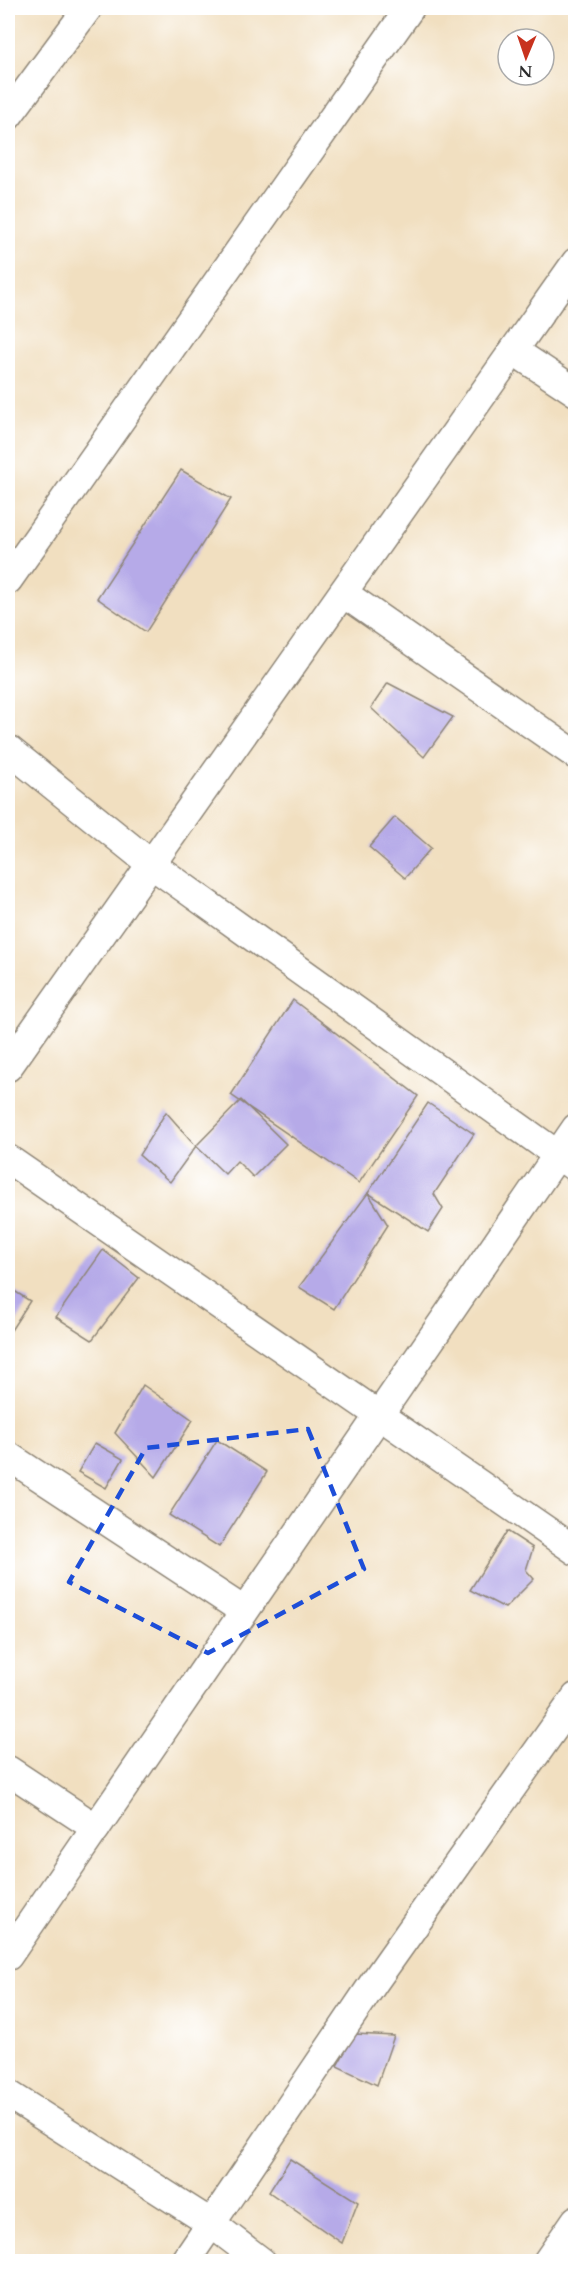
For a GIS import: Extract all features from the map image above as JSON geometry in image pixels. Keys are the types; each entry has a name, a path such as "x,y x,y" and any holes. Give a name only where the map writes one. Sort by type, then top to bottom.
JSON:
{"street":[{"path":"8,116 87,8"},
{"path":"8,580 410,8"},
{"path":"8,1067 576,262"},
{"path":"514,351 576,392"},
{"path":"343,593 576,754"},
{"path":"8,749 151,864 566,1161"},
{"path":"8,1956 379,1414 566,1161 576,1128"},
{"path":"8,1159 576,1551"},
{"path":"8,1456 244,1611"},
{"path":"185,2262 382,1972 576,1696"},
{"path":"8,1770 96,1828"},
{"path":"8,2094 212,2224 262,2262"},
{"path":"547,2262 576,2220"}],"highlighted area":[{"path":"308,1429 364,1569 208,1653 69,1582 146,1448"}],"building":[{"path":"181,470 231,499 146,632 97,598"},
{"path":"388,683 453,717 424,757 371,708"},
{"path":"395,817 431,848 405,878 369,847"},
{"path":"293,1000 418,1096 359,1183 231,1095"},
{"path":"241,1100 286,1144 253,1177 237,1161 225,1174 196,1146"},
{"path":"428,1103 474,1134 434,1194 443,1209 428,1232 368,1193"},
{"path":"166,1112 196,1146 170,1182 139,1155"},
{"path":"368,1193 388,1225 334,1309 299,1287"},
{"path":"103,1250 139,1278 92,1340 56,1317"},
{"path":"8,1287 30,1301 8,1335"},
{"path":"143,1385 193,1420 156,1477 115,1433"},
{"path":"217,1440 267,1472 219,1547 169,1515"},
{"path":"95,1443 123,1459 106,1488 78,1472"},
{"path":"507,1531 533,1548 526,1570 534,1579 505,1608 470,1590"},
{"path":"355,2034 394,2036 377,2085 337,2066"},
{"path":"290,2159 358,2202 342,2243 269,2192"}]}
